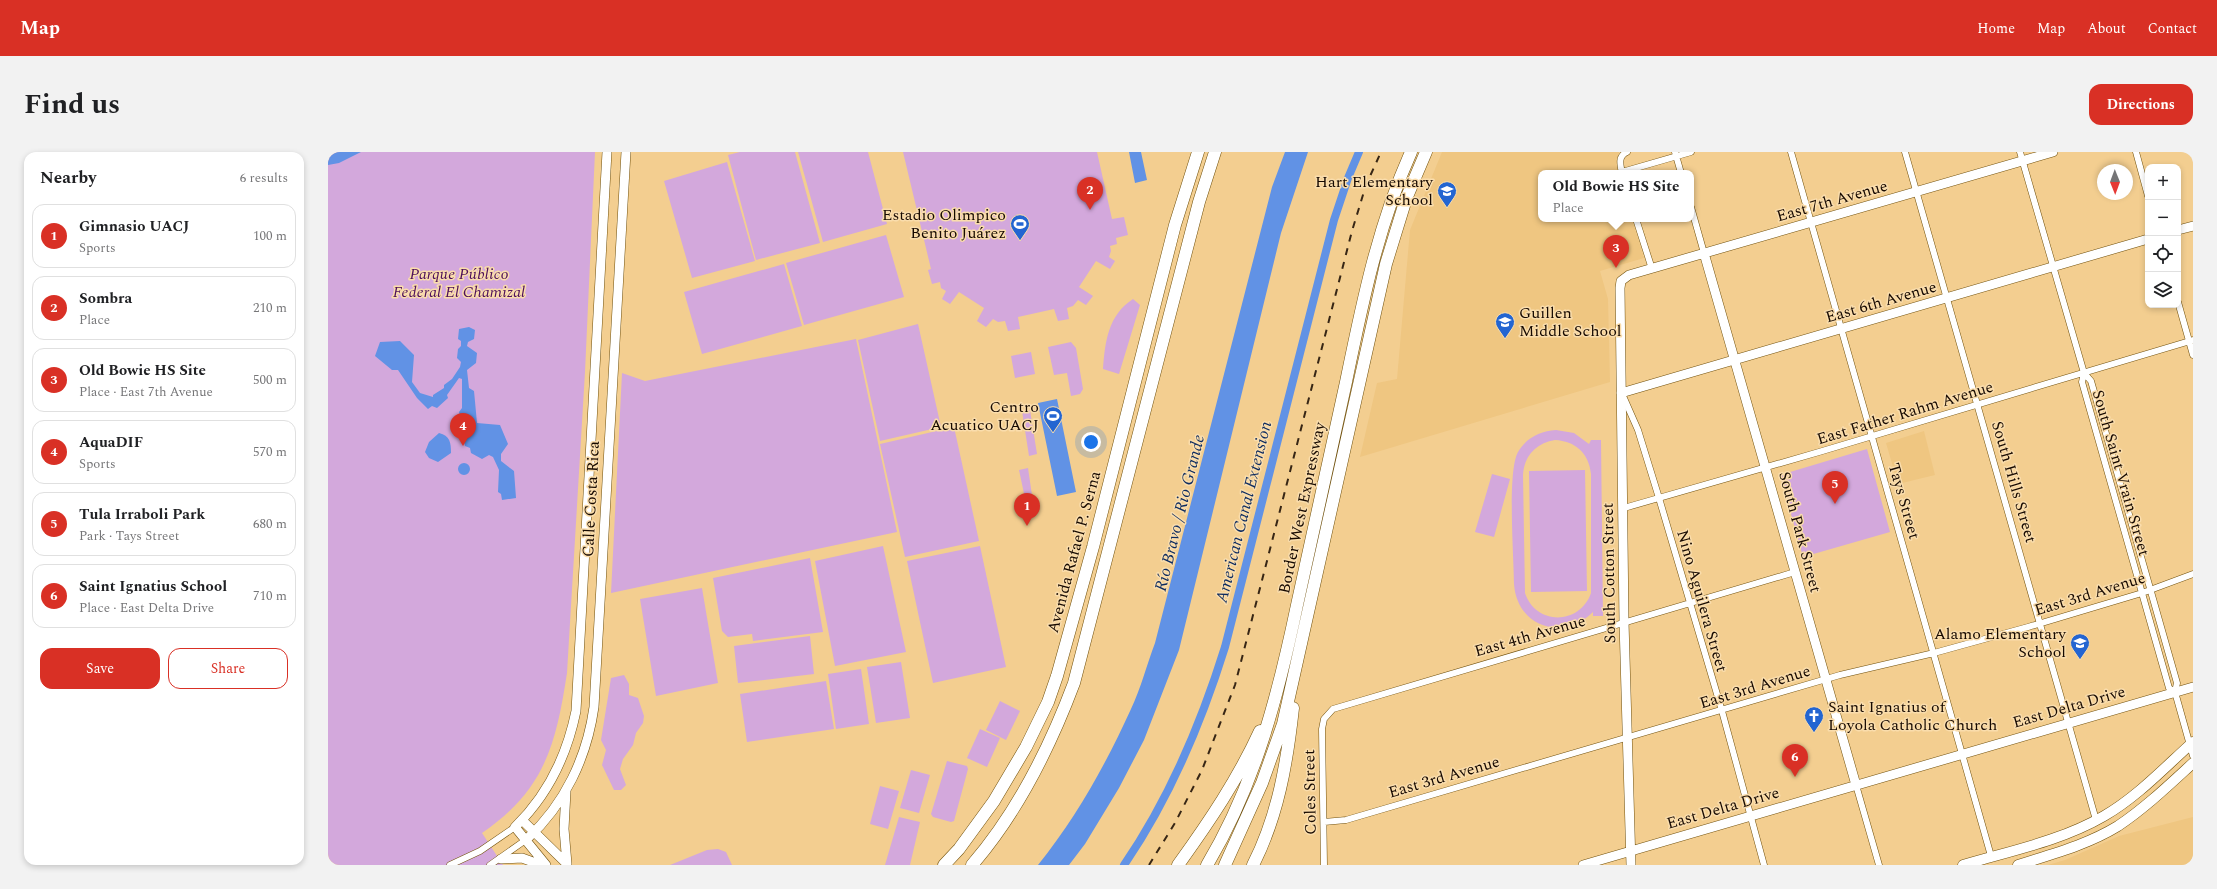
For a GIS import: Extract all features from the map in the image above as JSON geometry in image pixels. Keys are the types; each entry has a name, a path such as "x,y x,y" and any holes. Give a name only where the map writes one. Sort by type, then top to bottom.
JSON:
{"highway":[{"name":"Avenida Rafael P. Serna","path":"944,865 959,849 994,800 1037,726 1050,696 1092,547 1175,225 1198,152"},
{"name":"Avenida Rafael P. Serna","path":"972,865 995,835 1031,778 1053,735 1074,683 1199,202 1216,152"},
{"name":"Border West Expressway","path":"1207,865 1228,828 1247,784 1261,747 1278,689 1374,256 1392,198 1411,152"},
{"path":"1225,865 1252,808 1272,758 1288,704 1366,348 1395,229 1426,152"},
{"path":"1253,865 1265,843 1286,765 1299,657"},
{"path":"1178,865 1238,776 1278,689"}],"main road":[{"path":"1962,865 2057,836 2096,820 2132,796 2192,744"},
{"path":"2018,865 2070,848 2117,826 2139,811 2193,763"}],"street":[{"name":"Calle Costa Rica","path":"515,827 522,820 554,776 564,754 576,711 608,152"},
{"name":"Calle Costa Rica","path":"527,839 567,790 585,749 594,707 626,152"},
{"path":"1622,170 1620,159 1622,155 1627,152"},
{"path":"1631,170 1676,154 1690,152"},
{"name":"Tays Street","path":"1791,152 1991,856"},
{"name":"South Hills Street","path":"1905,152 2041,623 2096,820"},
{"name":"East 7th Avenue","path":"1622,282 1629,276 1916,192 2022,156 2053,152"},
{"path":"2136,152 2145,185"},
{"path":"1676,154 1680,170"},
{"name":"South Saint Vrain Street","path":"2022,156 2084,373 2091,381 2177,683 2175,692 2192,744 2193,756"},
{"name":"South Park Street","path":"1694,218 1766,467 1794,572 1880,865"},
{"path":"1637,222 1652,269"},
{"path":"2181,229 2193,226"},
{"name":"East 6th Avenue","path":"1621,393 2145,240"},
{"name":"South Cotton Street","path":"1622,282 1620,288 1624,508 1624,622 1631,865"},
{"path":"2180,308 2191,340 2193,355"},
{"name":"East Father Rahm Avenue","path":"1624,508 1978,405 2191,340"},
{"name":"South Saint Vrain Street","path":"2084,373 2082,382 2169,688 2175,692"},
{"name":"Nino Aguilera Street","path":"1621,393 1638,430 1659,498 1689,604 1722,711 1749,816 1764,865"},
{"name":"East 4th Avenue","path":"1324,719 1333,709 1794,572"},
{"name":"East 3rd Avenue","path":"1324,822 1346,820 1826,680 1934,653 2041,623 2142,593 2193,574"},
{"name":"East Delta Drive","path":"1583,865 2068,722 2193,687"},
{"name":"Coles Street","path":"1324,719 1324,865"},
{"path":"567,790 564,830 567,864"},
{"path":"522,820 567,864"},
{"path":"450,865 480,851 515,827 527,839 546,865"},
{"path":"490,865 501,859 527,839"},
{"path":"501,859 522,858 541,865"}],"shaded area":[{"name":"Guillen Middle School","path":"1442,152 1619,152 1618,170 1538,170 1538,222 1633,222 1644,258 1600,271 1608,299 1610,382 1360,457 1377,383 1397,379 1410,230"},
{"path":"1924,431 1935,475 1898,484 1886,443"},
{"path":"2193,817 2193,865 2048,865 2065,860 2119,836"}],"green space":[{"name":"Parque Público Federal El Chamizal","path":"328,152 595,152 585,372 567,673 558,722 544,764 534,782 520,800 503,817 482,833 503,865 328,865"},
{"path":"740,152 795,152 820,243 756,260 728,155"},
{"path":"798,152 868,152 887,224 823,242"},
{"name":"Estadio Olimpico Benito Juárez","path":"903,152 1097,152 1112,219 1124,217 1128,235 1116,238 1117,244 1110,246 1111,251 1109,257 1115,261 1110,269 1096,261 1079,287 1093,296 1086,305 1078,300 1073,306 1067,308 1069,319 1058,321 1054,309 1018,317 1020,329 1008,331 1005,321 998,322 993,319 986,327 977,321 984,308 959,292 950,304 942,299 946,291 941,288 940,282 932,284 928,270 931,269"},
{"path":"727,162 755,261 692,278 664,181"},
{"path":"886,235 904,297 804,325 786,263"},
{"path":"784,264 802,326 702,354 684,292"},
{"path":"1133,299 1140,305 1119,374 1103,369 1105,349 1109,330 1113,321 1125,305"},
{"path":"918,324 941,427 880,441 858,340"},
{"path":"856,339 897,532 611,593 622,373 645,381"},
{"path":"1071,342 1076,348 1083,389 1080,394 1071,396 1067,373 1054,375 1048,347"},
{"path":"1031,352 1035,374 1015,378 1011,356"},
{"path":"1030,410 1037,454 1029,456 1022,411"},
{"path":"954,427 979,541 905,557 880,444"},
{"path":"1556,430 1574,433 1589,444 1591,440 1601,440 1603,616 1593,616 1593,612 1581,621 1568,626 1556,628 1543,625 1532,620 1523,611 1517,599 1514,584 1512,536 1513,477 1518,452 1529,439 1544,432","holes":["1555,440 1569,443 1580,450 1584,454 1590,467 1591,593 1585,604 1578,611 1568,616 1558,617 1548,616 1538,611 1531,604 1525,593 1523,475 1526,462 1537,447"]},
{"path":"1867,449 1890,532 1803,557 1780,475"},
{"path":"1028,468 1033,502 1026,503 1019,470"},
{"path":"1585,470 1587,591 1531,592 1529,471"},
{"path":"1492,474 1510,479 1494,537 1475,532"},
{"path":"883,546 906,652 835,666 815,561"},
{"path":"980,546 1006,667 933,683 907,561"},
{"path":"810,558 823,632 753,641 752,634 728,637 722,631 713,578"},
{"path":"702,588 718,683 656,696 640,599"},
{"path":"810,636 814,674 738,683 734,646"},
{"path":"901,662 910,718 876,723 867,667"},
{"path":"861,669 869,724 836,729 828,674"},
{"path":"624,675 629,684 629,695 638,698 644,716 643,723 636,733 633,745 623,759 620,769 626,785 621,790 614,790 602,765 606,750 601,740 611,678"},
{"path":"826,681 834,729 747,742 740,694"},
{"path":"1000,701 1020,711 1006,740 986,730"},
{"path":"980,729 1000,738 987,767 967,758"},
{"path":"947,761 967,766 968,769 954,821 951,822 933,817 931,814"},
{"path":"911,770 930,775 919,813 900,808"},
{"path":"880,786 899,791 888,829 870,824"},
{"path":"899,817 920,822 910,865 885,865"},
{"path":"718,849 726,852 732,865 670,865 707,850"}],"water":[{"path":"328,152 361,152 339,163 328,165"},
{"path":"1129,152 1141,152 1147,180 1135,183"},
{"path":"1285,152 1308,152 1281,233 1179,650 1144,740 1119,788 1085,844 1069,865 1038,865 1065,829 1101,770 1135,701 1141,684 1155,643 1272,187"},
{"path":"469,327 475,330 474,339 468,342 467,346 477,353 476,363 467,370 469,388 474,391 477,423 500,425 508,444 501,454 501,461 514,471 516,498 502,500 501,494 498,492 499,470 493,457 489,455 482,459 471,453 470,448 465,446 463,437 469,434 469,430 463,428 459,412 462,408 462,379 459,378 447,395 448,398 437,408 432,406 428,409 417,398 398,370 392,370 375,356 380,342 400,341 414,355 412,382 420,393 433,397 433,395 444,388 444,385 452,379 460,367 461,362 457,358 458,349 461,346 461,341 458,339 459,329"},
{"path":"1057,399 1076,492 1057,496 1038,403"},
{"path":"439,433 448,438 451,446 451,453 438,462 429,458 425,452 429,442"},
{"path":"462,463 466,463 470,469 466,475 462,475 458,471 458,467"}],"waterway":[{"name":"American Canal Extension","path":"1124,865 1141,840 1170,787 1195,732 1216,676 1225,647 1334,220 1348,178 1359,152"}],"railway":[{"path":"1149,865 1175,823 1202,770 1235,685 1352,231 1366,185 1381,152"}],"place":[{"name":"Hart Elementary School","path":"1447,208"},
{"name":"Sombra","path":"1090,210"},
{"name":"Estadio Olimpico Benito Juárez","path":"1020,241"},
{"name":"Old Bowie HS Site","path":"1616,268"},
{"name":"Guillen Middle School","path":"1505,339"},
{"name":"Centro Acuatico UACJ","path":"1053,433"},
{"name":"AquaDIF","path":"463,446"},
{"name":"Tula Irraboli Park","path":"1835,504"},
{"name":"Gimnasio UACJ","path":"1027,526"},
{"name":"Alamo Elementary School","path":"2080,660"},
{"name":"Saint Ignatius of Loyola Catholic Church","path":"1814,733"},
{"name":"Saint Ignatius School","path":"1795,777"}],"water label":[{"name":"Río Bravo / Rio Grande","path":"1180,513"}]}
